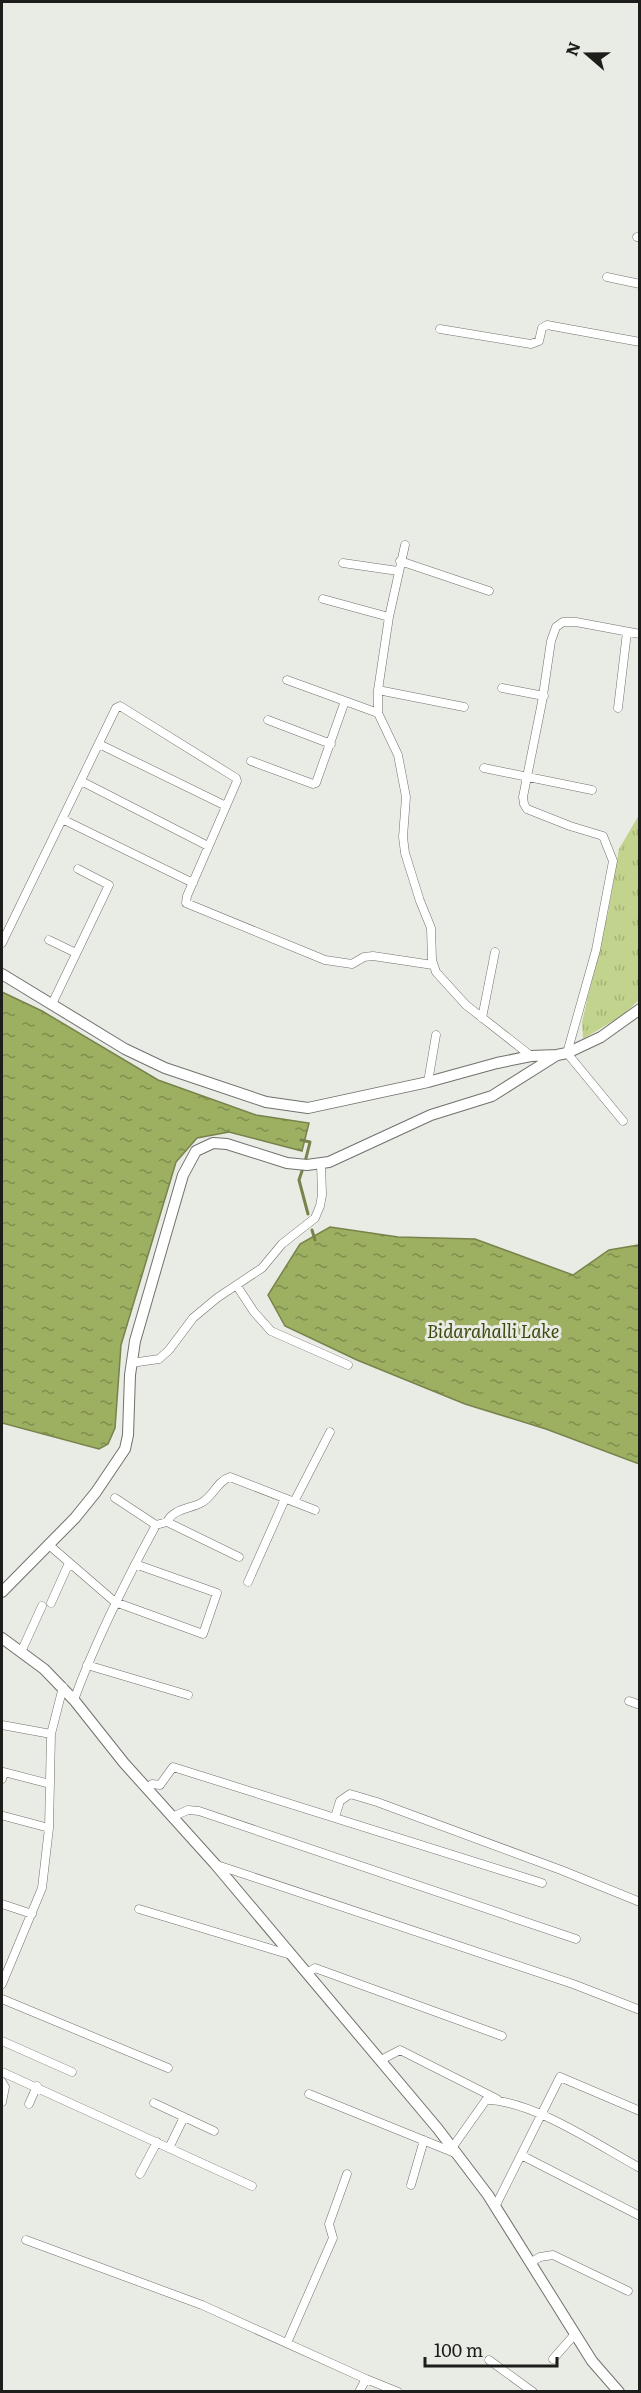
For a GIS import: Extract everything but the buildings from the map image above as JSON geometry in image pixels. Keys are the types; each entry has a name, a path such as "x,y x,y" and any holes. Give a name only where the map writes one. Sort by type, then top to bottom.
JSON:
{"street":[{"path":"607,277 639,284"},
{"path":"440,329 531,344 539,341 542,328 547,325 639,342"},
{"path":"405,545 389,616 378,690 378,713 398,755 406,797 403,845 431,928 433,965 443,981 482,1018 531,1056"},
{"path":"400,561 489,591"},
{"path":"343,563 398,571"},
{"path":"323,599 389,616"},
{"path":"562,1054 597,951 613,857 603,836 527,809 524,804 523,797 544,696 551,641 556,627 563,622 576,622 639,634"},
{"path":"618,708 627,632"},
{"path":"287,680 378,713"},
{"path":"502,688 544,696"},
{"path":"378,690 464,707"},
{"path":"251,761 313,784 318,781 345,701"},
{"path":"2,943 116,708 120,706 234,775 237,781 186,900 188,905 315,957 352,963 364,957 373,956 433,965"},
{"path":"268,720 331,744"},
{"path":"99,744 226,806"},
{"path":"484,768 592,790"},
{"path":"81,781 208,846"},
{"path":"62,819 193,883"},
{"path":"52,1004 109,885 78,869"},
{"path":"49,940 76,953"},
{"path":"482,1018 495,952"},
{"path":"2,974 124,1049 158,1065 277,1105 318,1107 531,1056 562,1054"},
{"path":"2,1592 85,1506 125,1449 129,1428 131,1363 135,1341 183,1175 193,1154 207,1144 220,1143 287,1163 321,1164 346,1156 430,1115 492,1096 562,1054 601,1037 639,1009"},
{"path":"428,1082 436,1035"},
{"path":"562,1054 623,1121"},
{"path":"131,1363 159,1359 169,1350 193,1318 217,1298 262,1268 282,1244 315,1218 322,1195 321,1164"},
{"path":"237,1286 254,1312 271,1331 348,1365"},
{"path":"294,1502 330,1432"},
{"path":"167,1522 172,1514 209,1497 222,1481 230,1477 315,1510"},
{"path":"115,1498 156,1525"},
{"path":"248,1582 285,1499"},
{"path":"74,1700 115,1602 156,1525 167,1522 239,1557"},
{"path":"49,1545 115,1602 203,1634 217,1593 135,1564"},
{"path":"51,1604 69,1563"},
{"path":"21,1653 42,1606"},
{"path":"2,1638 63,1687 146,1788 215,1864 381,2060 454,2150 495,2207 592,2361 619,2391"},
{"path":"87,1665 188,1695"},
{"path":"2,1984 5,1965 32,1914 42,1888 49,1828 51,1734 63,1687"},
{"path":"630,1701 639,1705"},
{"path":"2,1725 51,1734"},
{"path":"146,1788 153,1784 160,1785 173,1767 335,1816 542,1883"},
{"path":"2,1779 4,1772 50,1784"},
{"path":"335,1816 340,1801 350,1794 561,1870 639,1902"},
{"path":"172,1817 188,1810 199,1811 576,1939"},
{"path":"4,1816 49,1828"},
{"path":"215,1864 573,1984 639,2010"},
{"path":"2,1904 32,1914"},
{"path":"138,1909 291,1955"},
{"path":"306,1973 315,1968 502,2036"},
{"path":"2,1999 168,2068"},
{"path":"2,2042 72,2072"},
{"path":"381,2060 400,2050 501,2100 541,2114 639,2168"},
{"path":"2,2072 252,2186"},
{"path":"495,2207 560,2077 639,2111"},
{"path":"2,2082 5,2087 2,2102"},
{"path":"29,2104 37,2086"},
{"path":"309,2094 454,2150"},
{"path":"454,2150 486,2100 501,2100"},
{"path":"154,2103 214,2132"},
{"path":"169,2148 184,2117"},
{"path":"411,2185 424,2140"},
{"path":"140,2174 157,2142"},
{"path":"521,2155 639,2216"},
{"path":"286,2343 333,2238 329,2224 347,2174"},
{"path":"26,2240 202,2305 366,2379 398,2391"},
{"path":"530,2263 540,2257 553,2255 628,2291"},
{"path":"553,2359 575,2334"},
{"path":"489,2360 532,2391"},
{"path":"359,2391 366,2379"}],"green space":[{"path":"639,815 639,1000 623,1015 583,1039 582,1022 608,913 619,849"}],"water":[{"path":"2,992 42,1011 158,1080 256,1115 309,1123 302,1151 229,1132 197,1138 176,1162 121,1345 115,1428 108,1444 99,1449 2,1423"},
{"name":"Bidarahalli Lake","path":"330,1227 398,1237 475,1239 573,1275 609,1250 639,1245 639,1464 546,1429 465,1404 357,1360 285,1326 268,1295 300,1244"}],"waterway":[{"path":"301,1140 310,1142 305,1162"},
{"path":"303,1168 299,1180 308,1214"},
{"path":"312,1230 315,1240"}]}
